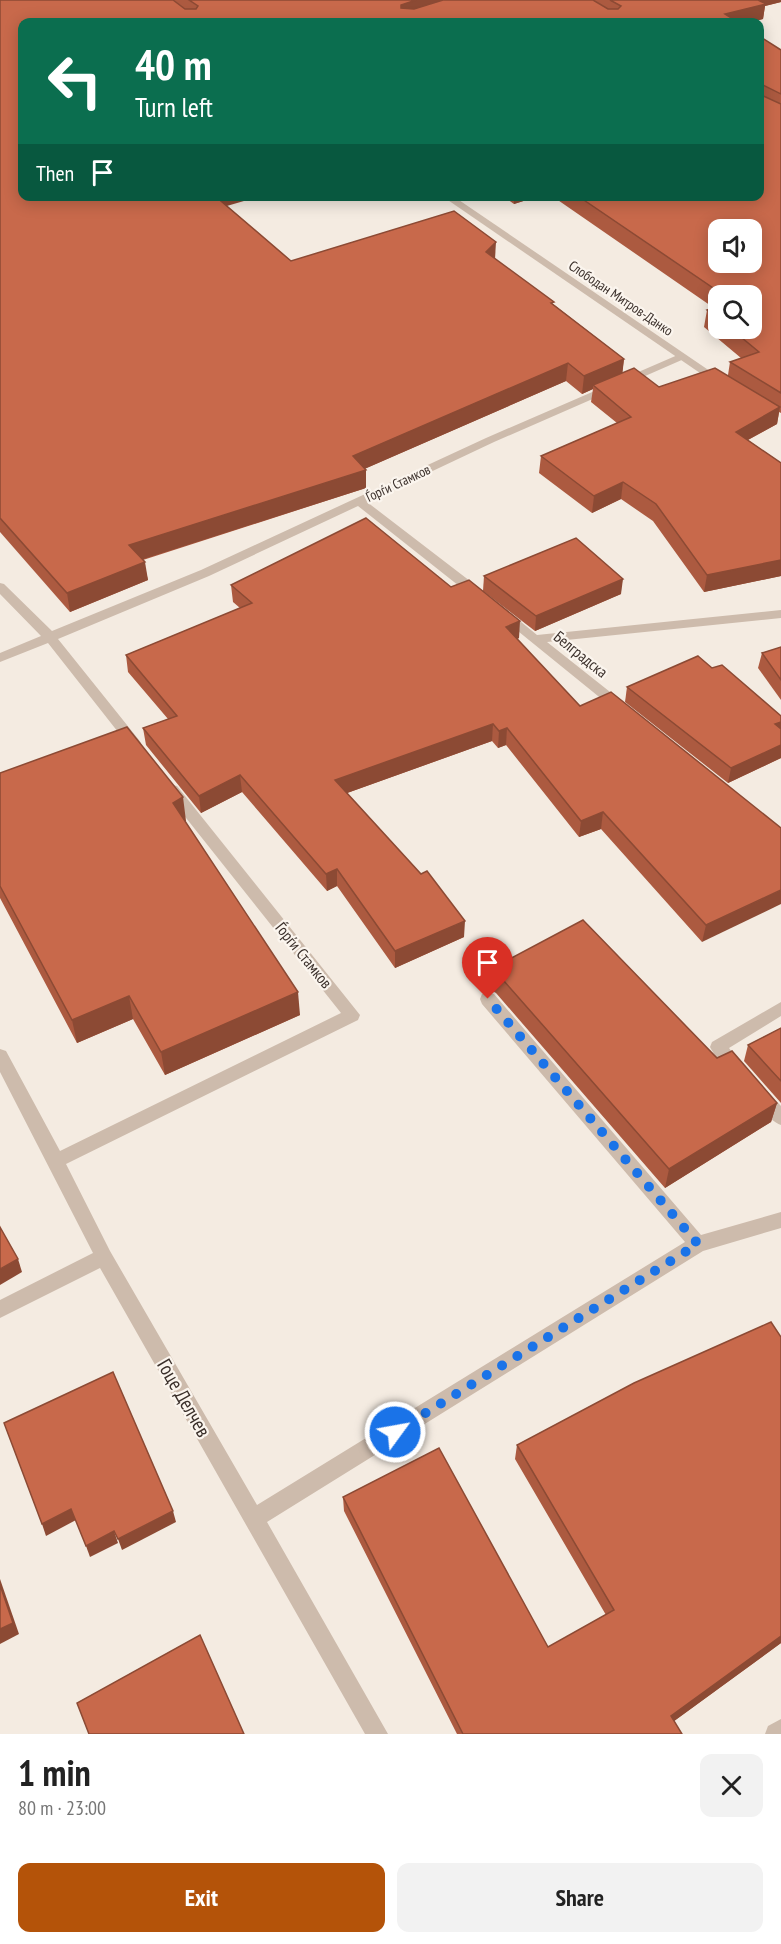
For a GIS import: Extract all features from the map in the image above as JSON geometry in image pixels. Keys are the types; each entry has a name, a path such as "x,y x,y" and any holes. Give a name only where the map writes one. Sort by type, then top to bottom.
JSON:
{"street":[{"name":"Слободан Митров-Данко","path":"453,201 730,389"},
{"name":"Ѓорѓи Стамков","path":"0,658 205,573 490,440 680,357"},
{"name":"Белградска","path":"359,501 626,712"},
{"path":"0,587 50,637 146,757"},
{"path":"535,639 781,614"},
{"name":"Ѓорѓи Стамков","path":"56,1161 352,1016 160,776"},
{"path":"488,999 698,1244"},
{"path":"781,1008 718,1047 781,1118"},
{"name":"Гоце Делчев","path":"0,1056 104,1257 377,1734"},
{"path":"254,1519 698,1244 781,1220"},
{"path":"0,1309 104,1257"},
{"path":"776,1734 781,1730"}],"building":[{"path":"0,0 173,0 185,9 196,9 198,6 189,0 416,0 401,5 401,8 414,9 443,0 593,0 608,9 618,9 621,6 610,0 758,0 766,4 725,14 732,18 18,18 18,201 221,201 291,261 454,211 496,242 486,252 554,302 551,303 624,359 584,376 568,363 353,456 366,470 129,545 145,562 67,593 0,518"},
{"path":"764,39 781,50 781,94 764,86"},
{"path":"764,96 781,104 781,393 730,362 759,352 743,339 762,339 762,285 709,285 585,201 764,201"},
{"path":"634,368 659,387 715,368 780,407 736,432 781,463 781,560 707,575 656,504 623,482 594,496 541,456 631,417 593,385"},
{"path":"366,518 451,587 469,580 520,621 506,627 580,706 611,692 781,828 781,890 706,925 603,812 581,821 507,728 499,731 493,724 335,780 421,874 427,871 465,921 395,951 337,869 326,874 240,775 199,796 143,728 177,716 126,655 252,603 231,585"},
{"path":"576,538 623,579 536,616 484,576"},
{"path":"781,647 781,680 762,653"},
{"path":"698,656 712,668 722,665 781,716 781,722 775,724 781,729 781,745 731,768 627,687"},
{"path":"127,727 183,797 173,803 298,992 161,1052 129,996 72,1020 0,886 0,773"},
{"path":"583,920 717,1058 732,1051 777,1103 669,1169 497,973 491,969"},
{"path":"781,1028 781,1081 748,1045"},
{"path":"0,1227 18,1259 0,1269"},
{"path":"771,1322 781,1337 781,1636 671,1716 682,1734 463,1734 343,1497 439,1448 548,1647 614,1610 517,1445 634,1383"},
{"path":"113,1372 173,1511 118,1539 114,1531 86,1546 71,1509 42,1524 4,1423"},
{"path":"0,1585 13,1623 0,1629"},
{"path":"200,1635 244,1734 89,1734 77,1703"}],"route":[{"path":"395,1432 698,1244 488,999"}]}
